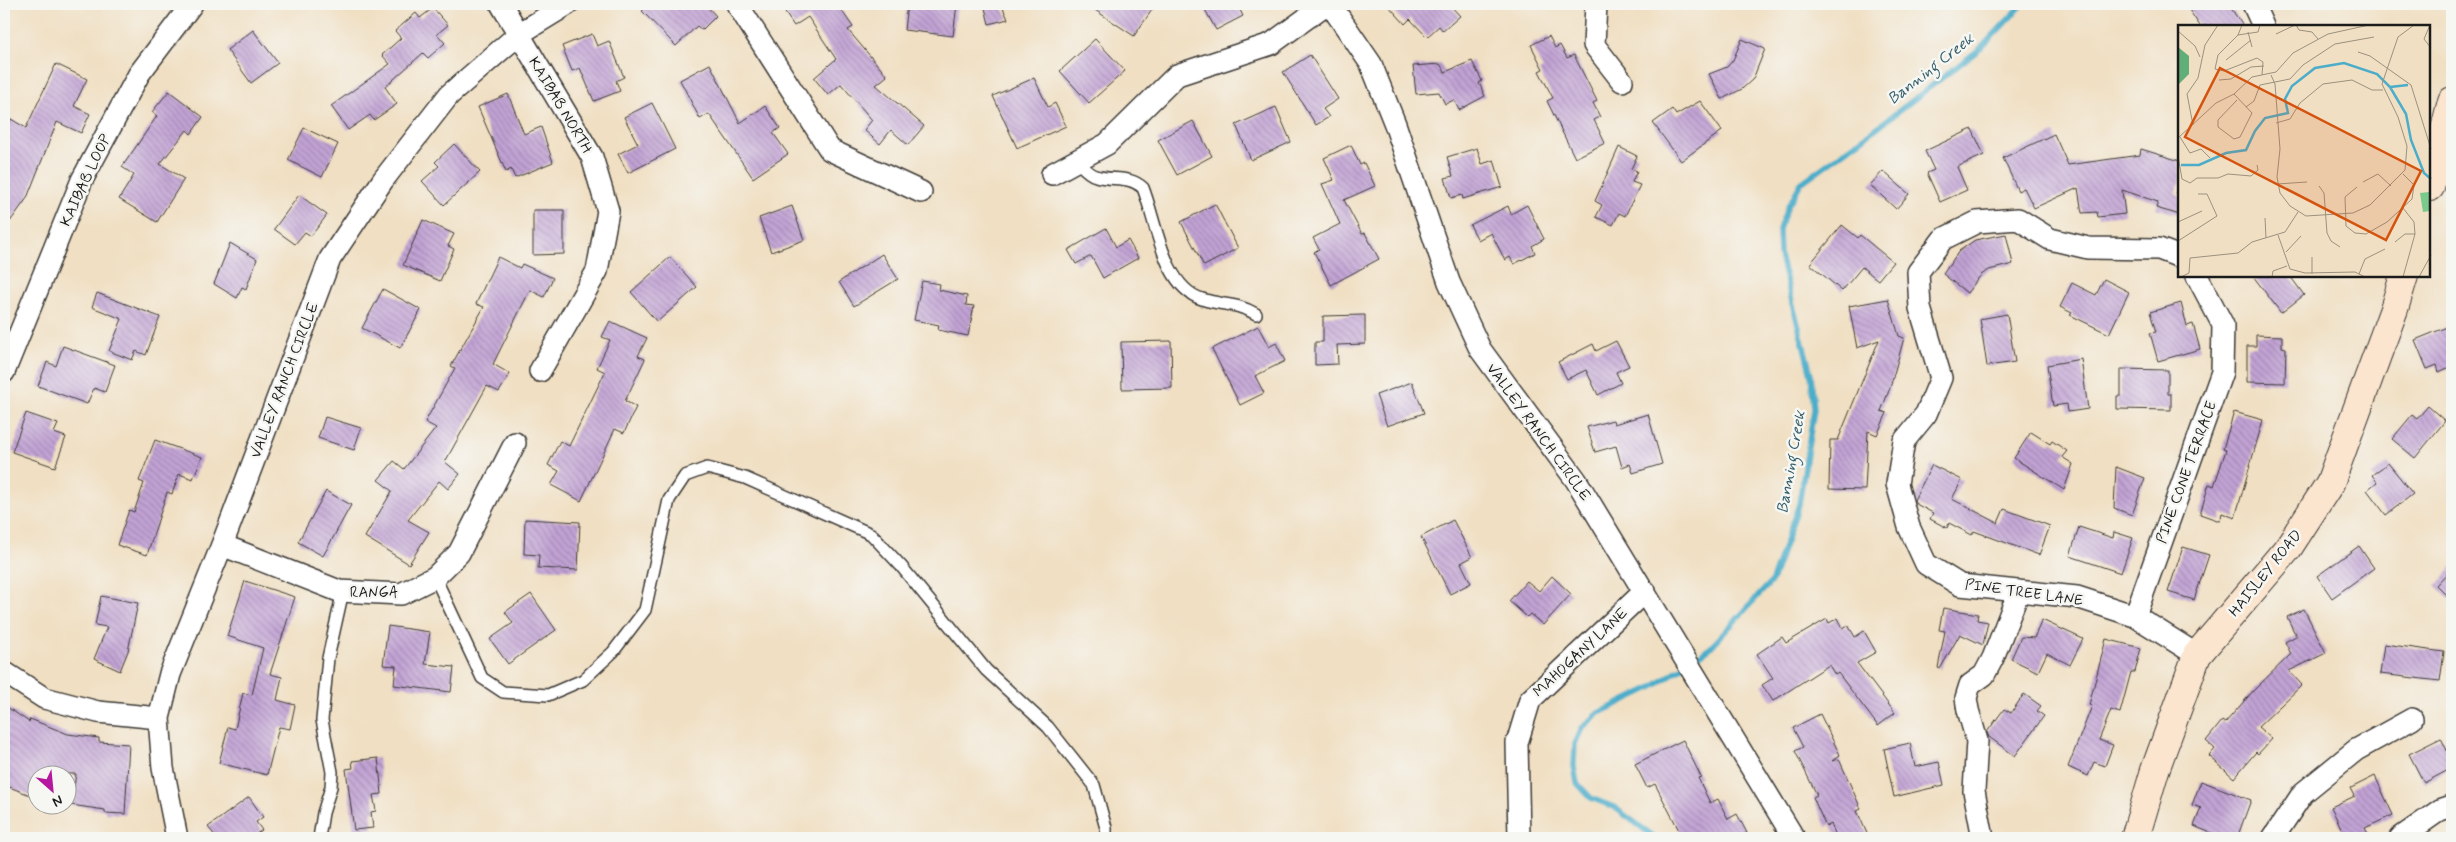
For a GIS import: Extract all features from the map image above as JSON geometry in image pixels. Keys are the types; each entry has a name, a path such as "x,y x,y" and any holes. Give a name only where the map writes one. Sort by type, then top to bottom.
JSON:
{"street":[{"name":"KAIBAB LOOP","path":"4,372 82,180 139,74 192,4"},
{"path":"501,4 519,34"},
{"name":"VALLEY RANCH CIRCLE","path":"177,838 163,768 159,718 170,674 222,545 330,259 383,180 449,96 519,34 568,4"},
{"path":"737,4 830,150 921,192"},
{"path":"1052,174 1107,144 1177,75 1271,44 1326,4"},
{"name":"VALLEY RANCH CIRCLE","path":"1330,4 1371,64 1395,124 1449,282 1480,349 1576,480 1794,838"},
{"path":"1596,4 1594,45 1622,81"},
{"path":"2253,4 2263,25"},
{"name":"KAIBAB NORTH","path":"519,34 592,157 608,211 597,271 540,371"},
{"path":"2431,185 2445,162 2452,101"},
{"name":"PINE TREE LANE","path":"2178,256 2159,249 2088,248 2050,239 2018,220 1977,222 1943,239 1918,272 1920,308 1940,378 1926,414 1904,441 1897,484 1909,527 1926,564 1960,585 2077,597 2135,616 2197,655"},
{"name":"PINE CONE TERRACE","path":"2135,616 2222,372 2223,325 2199,278"},
{"name":"HAISLEY ROAD","path":"2135,838 2155,770 2197,655 2288,548 2330,483 2394,309 2403,278"},
{"name":"RANGA","path":"222,545 343,591 401,594 435,576 459,553 515,443"},
{"name":"MAHOGANY LANE","path":"1520,838 1517,743 1530,700 1645,591"},
{"path":"1983,838 1974,791 1977,741 1966,698 1970,685 1984,675 1993,658 2019,591"},
{"path":"4,672 44,698 98,712 159,718"},
{"path":"2273,838 2304,793 2356,750 2412,719"},
{"path":"2400,838 2440,810 2452,806"}],"lane":[{"path":"1077,161 1095,176 1130,180 1137,182 1143,188 1169,267 1190,294 1202,299 1243,306 1256,314"},
{"path":"435,576 482,678 503,692 548,695 583,680 613,652 645,610 669,500 685,476 708,468 745,478 871,534 901,566 986,670 1048,727 1094,785 1106,828 1106,838"},
{"path":"319,838 323,813 331,787 332,772 322,720 328,658 343,591"}],"building":[{"path":"650,4 705,4 716,16 702,30 697,26 676,46 642,11"},
{"path":"779,4 837,4 853,27 848,30 887,76 876,85 924,126 908,145 891,130 880,144 864,130 872,120 841,84 828,95 814,78 836,59 808,17 794,26"},
{"path":"907,4 957,4 953,36 904,30"},
{"path":"984,4 1001,4 1008,19 989,24"},
{"path":"1086,4 1156,4 1134,36"},
{"path":"1202,4 1237,4 1243,16 1216,30"},
{"path":"1387,4 1449,4 1460,16 1443,31 1439,26 1427,37 1410,19 1405,24"},
{"path":"2185,4 2228,4 2242,25 2199,25"},
{"path":"433,8 448,25 437,34 445,43 428,58 423,53 385,87 397,104 374,120 370,115 348,130 331,106 390,64 382,55 401,38 395,31 416,13 420,18"},
{"path":"253,30 278,63 251,83 227,50"},
{"path":"592,34 597,46 609,41 624,77 616,81 620,91 594,101 580,68 572,71 562,46"},
{"path":"1549,36 1555,48 1560,45 1567,58 1574,55 1597,101 1593,103 1600,117 1594,120 1605,143 1575,158 1547,101 1553,98 1539,71 1543,69 1531,45"},
{"path":"1095,39 1125,71 1089,103 1060,71"},
{"path":"1742,39 1765,49 1753,79 1742,89 1722,99 1709,74 1727,67 1733,60"},
{"path":"1310,55 1338,99 1323,109 1329,117 1316,125 1283,72"},
{"path":"1472,61 1482,81 1479,83 1485,96 1459,110 1454,100 1445,104 1439,92 1416,94 1413,66 1440,64 1445,72"},
{"path":"56,64 87,79 74,106 90,114 81,133 57,122 27,198 4,230 4,127 7,129 11,119 26,128"},
{"path":"710,64 740,123 765,106 780,128 773,133 788,154 753,178 709,114 700,119 680,80"},
{"path":"1034,78 1048,107 1055,103 1066,126 1017,148 993,96"},
{"path":"169,91 203,117 191,134 187,130 160,164 184,179 157,222 119,199 134,175 122,167 157,116 152,112"},
{"path":"508,94 524,134 541,127 553,162 515,178 511,169 506,172 478,107"},
{"path":"1700,101 1722,131 1681,161 1653,123 1672,109 1676,115"},
{"path":"652,103 675,149 628,173 618,154 638,144 624,117"},
{"path":"1276,107 1291,142 1251,160 1236,125"},
{"path":"1193,121 1212,156 1177,175 1158,140"},
{"path":"304,128 338,144 322,177 288,160"},
{"path":"1972,129 1984,155 1957,167 1967,190 1940,202 1927,173 1934,170 1925,151"},
{"path":"2054,134 2068,165 2140,155 2141,149 2178,160 2178,187 2176,194 2178,195 2178,214 2156,208 2158,202 2122,190 2125,214 2098,217 2097,212 2082,213 2078,188 2034,208 2024,188 2018,191 2003,158"},
{"path":"454,144 480,172 444,205 422,181 439,166 435,162"},
{"path":"1351,145 1360,165 1364,163 1375,186 1344,200 1362,234 1365,233 1379,259 1331,285 1314,252 1319,249 1313,238 1340,224 1322,184 1334,180 1324,158"},
{"path":"1619,147 1637,156 1631,169 1637,171 1632,182 1640,185 1625,216 1619,213 1613,225 1596,217 1602,205 1595,201"},
{"path":"1477,148 1482,164 1494,160 1502,187 1463,199 1462,195 1451,198 1445,178 1453,176 1447,157"},
{"path":"1883,171 1909,194 1896,209 1870,185"},
{"path":"299,195 327,215 311,236 305,232 295,244 274,229"},
{"path":"1215,204 1238,248 1204,266 1181,222"},
{"path":"1527,205 1544,239 1532,246 1535,253 1514,264 1510,257 1505,260 1491,233 1478,240 1470,225 1508,206 1511,214"},
{"path":"792,206 804,240 771,252 759,218"},
{"path":"533,210 564,210 564,254 533,255"},
{"path":"423,220 454,234 448,246 454,249 440,281 403,265"},
{"path":"1842,225 1858,238 1860,235 1893,262 1878,280 1862,267 1842,291 1810,264"},
{"path":"1106,228 1116,247 1128,240 1138,258 1103,278 1091,256 1076,264 1068,250"},
{"path":"2006,234 2013,264 1989,270 1981,275 1967,293 1943,274 1959,251 1975,240"},
{"path":"230,243 257,259 246,289 242,287 237,298 214,284"},
{"path":"882,254 898,279 854,306 839,282"},
{"path":"498,257 520,268 522,264 553,278 544,297 530,290 493,364 510,374 499,392 487,386 445,462 460,474 448,489 439,481 408,520 429,532 409,564 365,537 392,491 378,480 394,461 404,469 436,428 425,422 455,368 451,366 484,307 476,304"},
{"path":"670,257 697,287 657,322 631,292"},
{"path":"2255,278 2291,278 2304,295 2281,313"},
{"path":"2104,279 2129,292 2109,334 2070,315 2072,313 2060,307 2072,283 2096,295"},
{"path":"922,281 940,284 939,290 967,296 966,305 974,306 968,336 938,330 939,325 914,320"},
{"path":"383,289 421,310 400,348 362,328"},
{"path":"97,293 160,317 146,355 136,351 132,360 109,351 122,319 92,307"},
{"path":"1888,299 1899,336 1904,338 1890,388 1881,411 1887,413 1877,435 1868,431 1865,490 1829,489 1830,440 1838,440 1879,340 1857,348 1849,306"},
{"path":"2181,303 2187,326 2193,324 2200,349 2158,361 2150,333 2156,332 2150,312"},
{"path":"2007,314 2015,362 1987,366 1980,319"},
{"path":"1365,315 1365,344 1337,345 1338,364 1315,365 1315,342 1323,342 1323,316"},
{"path":"610,321 647,338 638,356 645,359 625,401 636,407 624,433 615,429 581,501 551,485 559,471 548,465 560,441 569,446 605,372 597,368 610,340 602,337"},
{"path":"2452,325 2452,366 2439,372 2437,365 2427,369 2415,340"},
{"path":"1258,326 1269,347 1276,343 1285,361 1255,376 1264,393 1240,405 1212,349"},
{"path":"2256,335 2282,336 2282,347 2286,348 2285,383 2247,382 2247,346 2256,346"},
{"path":"1171,341 1172,388 1122,389 1121,342"},
{"path":"1616,341 1629,366 1616,372 1621,383 1598,395 1586,370 1567,379 1558,362 1593,344 1596,351"},
{"path":"63,346 115,365 105,392 94,388 87,404 38,386 47,362 56,366"},
{"path":"2081,359 2088,409 2068,412 2067,404 2053,406 2047,365"},
{"path":"2121,369 2168,370 2168,394 2171,394 2171,410 2117,409 2117,396 2121,396"},
{"path":"1412,382 1424,413 1387,426 1376,395"},
{"path":"2428,406 2445,421 2415,458 2392,439 2412,415 2417,419"},
{"path":"2234,412 2263,420 2235,518 2222,513 2220,521 2200,514 2209,484 2214,486 2226,450 2223,449"},
{"path":"26,413 58,424 54,433 66,437 55,467 12,452"},
{"path":"1648,414 1662,464 1633,473 1630,464 1622,467 1616,446 1595,452 1587,427 1613,420 1614,424"},
{"path":"325,417 361,428 354,450 318,438"},
{"path":"2031,432 2050,444 2052,441 2067,451 2062,457 2073,464 2064,490 2014,458"},
{"path":"155,440 202,457 193,479 179,474 172,494 167,492 147,555 117,545 129,510 134,512 144,483 139,481"},
{"path":"2388,463 2413,494 2386,515 2367,490 2377,482 2372,475"},
{"path":"1932,465 1962,480 1952,499 1998,523 2004,509 2050,526 2039,555 1974,531 1972,535 1949,523 1947,528 1930,519 1933,513 1916,504 1914,500"},
{"path":"2116,467 2145,478 2132,515 2114,508"},
{"path":"326,491 351,505 323,556 298,542"},
{"path":"525,519 580,522 578,570 538,568 539,555 524,554"},
{"path":"1453,520 1472,557 1461,563 1471,583 1450,594 1421,537"},
{"path":"2079,527 2113,538 2114,532 2133,538 2121,573 2070,556"},
{"path":"2359,546 2374,568 2332,598 2317,576"},
{"path":"2183,547 2209,555 2194,600 2168,592"},
{"path":"2452,568 2452,601 2436,585"},
{"path":"1552,576 1571,594 1543,625 1530,614 1527,617 1509,601 1527,581 1539,591"},
{"path":"245,581 295,597 270,674 282,677 277,700 295,705 290,729 279,727 267,775 219,763 228,727 235,729 243,693 252,695 263,648 227,636"},
{"path":"531,594 556,630 508,664 490,639 513,623 505,612"},
{"path":"101,596 138,603 128,651 120,671 94,659 107,627 95,625"},
{"path":"1943,608 1978,614 1977,620 1988,622 1983,645 1960,634 1940,669 1938,668 1945,631 1939,630"},
{"path":"2304,609 2326,653 2289,671 2302,685 2258,727 2272,739 2258,754 2256,752 2234,778 2209,756 2215,749 2206,741 2222,721 2225,723 2254,690 2291,654 2285,642 2296,636 2287,617"},
{"path":"1838,618 1843,628 1848,625 1855,637 1864,631 1876,652 1857,663 1895,713 1878,726 1838,673 1835,675 1829,665 1773,701 1762,685 1773,678 1757,654 1782,637 1786,643 1827,619 1829,623"},
{"path":"2042,620 2083,639 2070,665 2047,653 2038,672 2011,659 2021,637 2034,638"},
{"path":"388,626 430,632 425,664 454,667 451,692 394,685 396,666 383,665"},
{"path":"2106,639 2141,648 2135,672 2131,672 2120,713 2111,710 2099,740 2113,745 2105,766 2094,762 2088,776 2068,767 2092,706 2089,705"},
{"path":"2384,644 2444,652 2440,681 2380,674"},
{"path":"2024,694 2041,706 2037,711 2044,716 2015,756 1989,737 1987,732 2004,709 2011,713"},
{"path":"4,705 29,722 30,719 68,734 99,738 99,742 129,744 125,814 105,813 105,810 78,806 78,764 28,764 28,794 4,785"},
{"path":"1820,714 1840,755 1832,761 1839,759 1861,809 1857,811 1869,838 1837,838 1831,824 1826,827 1813,797 1817,795 1795,751 1803,747 1793,728"},
{"path":"2441,738 2452,761 2452,768 2424,783 2409,754"},
{"path":"1683,740 1701,777 1698,778 1710,803 1718,799 1728,819 1737,814 1747,833 1736,838 1683,838 1655,784 1647,788 1635,764"},
{"path":"1910,743 1915,767 1939,762 1944,785 1894,797 1884,749"},
{"path":"378,758 382,794 373,795 376,811 371,812 373,828 354,830 346,769 353,768 352,761"},
{"path":"2375,776 2393,815 2365,828 2370,838 2346,838 2331,807 2355,796 2351,788"},
{"path":"2201,781 2251,800 2237,838 2223,838 2194,826 2201,808 2192,805"},
{"path":"249,797 263,817 256,822 262,830 251,838 217,838 208,827"}],"waterway":[{"name":"Banning Creek","path":"1656,838 1614,807 1591,798 1577,783 1574,766 1575,744 1582,728 1599,713 1653,687 1710,648 1772,581 1799,504 1814,409 1811,374 1780,256 1779,229 1788,206 1801,183 1981,48 2023,4"}]}
